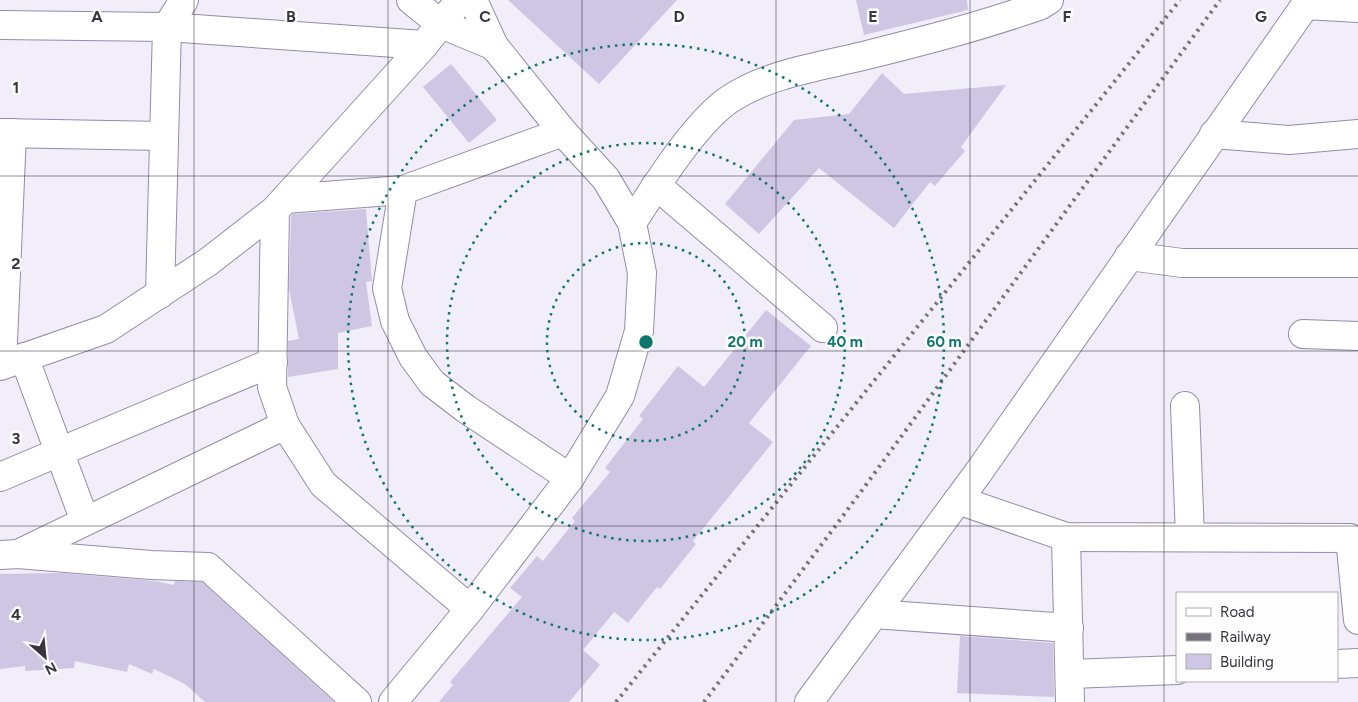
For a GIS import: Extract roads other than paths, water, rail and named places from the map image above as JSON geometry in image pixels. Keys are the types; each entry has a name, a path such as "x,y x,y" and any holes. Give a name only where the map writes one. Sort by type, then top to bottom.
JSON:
{"street":[{"path":"160,294 167,27 184,0"},
{"path":"411,0 441,24 494,46"},
{"path":"9,363 106,329 208,262 280,204 424,46 460,0"},
{"path":"393,702 470,609 570,478 620,396 639,331 642,273 632,223 606,179 563,132 494,46 473,0"},
{"path":"632,223 656,185 707,119 728,101 773,78 982,26 1041,5 1049,0"},
{"path":"809,702 958,500 1307,3 1358,8"},
{"path":"0,25 167,27 424,46"},
{"path":"280,204 403,190 563,132"},
{"path":"85,521 59,453 9,363 4,233 6,133 163,136"},
{"path":"1214,134 1290,140 1358,134"},
{"path":"656,185 823,328"},
{"path":"403,190 387,288 396,321 414,356 432,383 466,409 570,478"},
{"path":"280,204 272,387 285,425 323,484 470,609"},
{"path":"1130,256 1202,264 1358,263"},
{"path":"1302,334 1358,336"},
{"path":"0,477 273,362"},
{"path":"1185,406 1190,537"},
{"path":"9,555 85,521 285,425"},
{"path":"958,500 1066,537 1354,539 1358,620"},
{"path":"1066,537 1070,702"},
{"path":"9,555 151,566 208,567 358,702"},
{"path":"874,614 1069,628"},
{"path":"1338,664 1358,663"},
{"path":"1070,674 1176,670"}],"railway":[{"path":"616,702 1180,0"},
{"path":"704,702 860,493 1220,0"}]}
